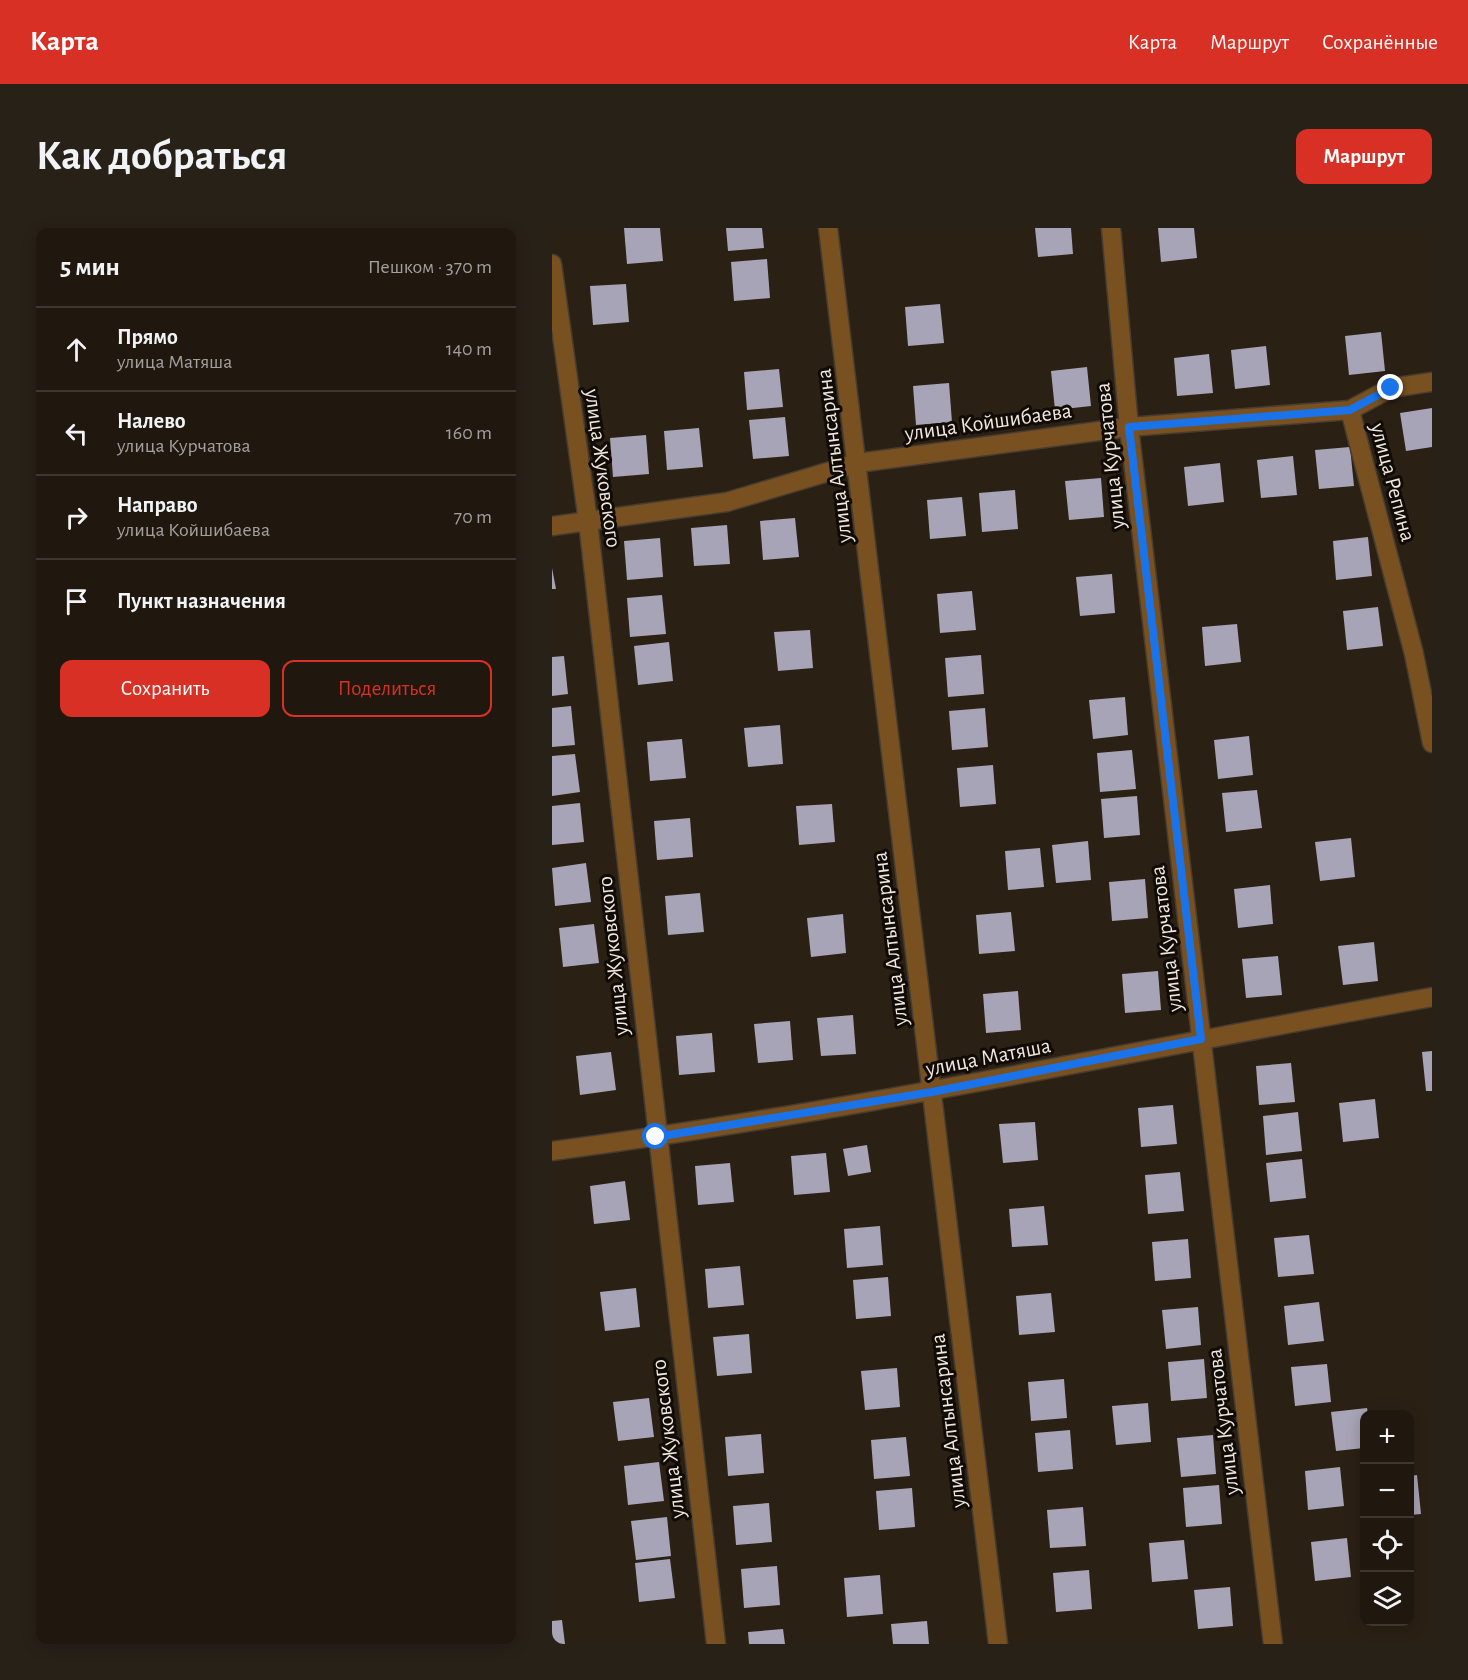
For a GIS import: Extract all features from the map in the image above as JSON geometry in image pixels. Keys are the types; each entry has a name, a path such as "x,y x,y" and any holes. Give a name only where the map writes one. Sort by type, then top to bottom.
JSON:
{"street":[{"name":"улица Алтынсарина","path":"828,228 998,1644"},
{"name":"улица Курчатова","path":"1111,228 1129,427 1273,1644"},
{"name":"улица Жуковского","path":"552,264 588,521 656,1137 716,1644"},
{"name":"улица Койшибаева","path":"552,526 727,502 858,464 1129,427 1350,410 1391,388 1432,382"},
{"name":"улица Репина","path":"1350,410 1414,654 1432,742"},
{"name":"улица Матяша","path":"552,1151 656,1137 932,1092 1201,1039 1432,997"}],"building":[{"path":"624,228 660,228 663,261 627,264"},
{"path":"726,228 762,228 764,248 728,251"},
{"path":"1035,228 1071,228 1073,254 1038,257"},
{"path":"1158,228 1194,228 1197,258 1161,262"},
{"path":"767,259 770,298 734,301 731,262"},
{"path":"626,284 629,322 593,325 590,286"},
{"path":"940,304 944,343 908,346 905,307"},
{"path":"1381,332 1385,371 1349,375 1345,336"},
{"path":"1266,346 1270,385 1235,389 1231,350"},
{"path":"1209,354 1213,393 1177,396 1174,358"},
{"path":"1087,367 1091,406 1055,410 1051,371"},
{"path":"779,369 783,407 747,410 744,372"},
{"path":"949,383 952,422 916,425 913,386"},
{"path":"1432,408 1432,447 1406,451 1400,413"},
{"path":"785,417 789,456 753,459 749,420"},
{"path":"699,428 703,467 667,470 664,431"},
{"path":"646,435 649,474 613,477 610,438"},
{"path":"1350,447 1354,486 1319,489 1315,450"},
{"path":"1293,456 1297,495 1261,498 1257,460"},
{"path":"1220,463 1224,502 1188,506 1184,467"},
{"path":"1101,478 1104,517 1069,520 1065,481"},
{"path":"1015,490 1018,529 982,532 979,493"},
{"path":"962,497 966,536 930,539 927,500"},
{"path":"795,518 799,557 763,560 760,521"},
{"path":"727,525 730,564 694,566 691,528"},
{"path":"1368,537 1372,576 1336,580 1333,541"},
{"path":"660,538 663,577 627,580 624,541"},
{"path":"552,568 556,589 552,589"},
{"path":"1112,574 1115,613 1080,616 1076,577"},
{"path":"972,591 976,630 940,633 937,594"},
{"path":"662,595 666,634 630,637 627,598"},
{"path":"1378,607 1383,646 1347,650 1343,611"},
{"path":"1237,624 1241,662 1205,666 1202,627"},
{"path":"810,630 813,668 778,671 774,632"},
{"path":"669,642 673,681 638,685 634,646"},
{"path":"981,655 984,694 948,697 945,658"},
{"path":"564,656 568,694 552,696 552,657"},
{"path":"1125,697 1128,735 1093,739 1089,700"},
{"path":"571,706 575,745 552,747 552,708"},
{"path":"985,708 988,747 952,750 949,711"},
{"path":"780,725 783,764 748,767 744,728"},
{"path":"1249,736 1253,775 1218,779 1214,740"},
{"path":"682,739 686,778 650,781 647,742"},
{"path":"1132,750 1136,789 1100,792 1097,753"},
{"path":"575,754 580,792 552,796 552,756"},
{"path":"993,765 996,804 960,807 957,768"},
{"path":"1257,790 1262,828 1226,832 1222,793"},
{"path":"1137,796 1140,835 1104,838 1101,799"},
{"path":"580,803 584,842 552,845 552,806"},
{"path":"832,804 835,842 799,845 796,806"},
{"path":"690,818 693,857 657,860 654,821"},
{"path":"1351,838 1355,877 1320,881 1315,842"},
{"path":"1088,841 1091,880 1056,883 1052,845"},
{"path":"1040,848 1044,887 1008,890 1005,851"},
{"path":"586,863 591,902 555,906 552,868"},
{"path":"1145,879 1148,918 1112,921 1109,882"},
{"path":"1270,885 1273,924 1238,928 1234,889"},
{"path":"700,893 704,932 668,935 665,896"},
{"path":"1011,912 1015,951 979,954 976,915"},
{"path":"843,914 846,953 811,957 807,918"},
{"path":"594,924 599,963 563,967 559,928"},
{"path":"1374,942 1378,981 1343,985 1338,946"},
{"path":"1278,956 1282,995 1246,998 1242,959"},
{"path":"1158,971 1161,1010 1125,1013 1122,974"},
{"path":"1018,991 1021,1030 986,1033 983,994"},
{"path":"853,1015 856,1054 821,1056 817,1018"},
{"path":"790,1021 793,1060 758,1063 754,1024"},
{"path":"712,1033 715,1072 679,1075 676,1036"},
{"path":"1432,1051 1432,1091 1426,1091 1422,1052"},
{"path":"611,1052 616,1090 580,1095 576,1056"},
{"path":"1291,1063 1295,1102 1259,1105 1256,1066"},
{"path":"1375,1099 1379,1138 1343,1142 1339,1103"},
{"path":"1173,1105 1177,1144 1141,1147 1138,1108"},
{"path":"1298,1112 1302,1151 1266,1155 1263,1116"},
{"path":"1035,1122 1038,1160 1003,1163 999,1124"},
{"path":"867,1145 871,1172 848,1176 843,1149"},
{"path":"826,1153 830,1192 794,1195 791,1156"},
{"path":"1302,1159 1306,1198 1270,1202 1266,1163"},
{"path":"730,1163 734,1202 698,1205 695,1166"},
{"path":"1180,1172 1184,1211 1148,1214 1145,1175"},
{"path":"625,1181 630,1220 594,1224 590,1186"},
{"path":"1044,1206 1048,1245 1012,1247 1009,1209"},
{"path":"880,1226 883,1265 847,1268 844,1229"},
{"path":"1309,1235 1314,1274 1278,1277 1274,1238"},
{"path":"1188,1239 1191,1278 1155,1281 1152,1242"},
{"path":"740,1266 744,1305 708,1308 705,1269"},
{"path":"888,1277 891,1316 856,1319 853,1280"},
{"path":"636,1288 640,1327 605,1331 600,1292"},
{"path":"1051,1293 1055,1332 1019,1335 1016,1296"},
{"path":"1319,1302 1324,1341 1288,1345 1284,1306"},
{"path":"1198,1307 1201,1345 1166,1349 1162,1310"},
{"path":"749,1334 752,1373 717,1376 713,1337"},
{"path":"1204,1359 1207,1398 1171,1401 1168,1362"},
{"path":"1327,1364 1331,1402 1295,1406 1291,1367"},
{"path":"897,1368 900,1407 865,1410 861,1371"},
{"path":"1064,1379 1067,1418 1031,1421 1028,1382"},
{"path":"649,1398 654,1437 618,1441 613,1402"},
{"path":"1148,1403 1151,1442 1116,1445 1112,1406"},
{"path":"1367,1408 1367,1410 1360,1410 1360,1448 1336,1451 1331,1412"},
{"path":"1070,1430 1073,1469 1038,1472 1035,1433"},
{"path":"761,1434 764,1473 728,1476 725,1437"},
{"path":"1213,1435 1216,1474 1181,1477 1177,1438"},
{"path":"906,1437 910,1476 874,1479 871,1440"},
{"path":"659,1462 664,1501 628,1505 624,1466"},
{"path":"1340,1467 1344,1506 1308,1510 1305,1471"},
{"path":"1414,1475 1417,1475 1421,1514 1414,1515"},
{"path":"1219,1485 1222,1524 1186,1527 1183,1488"},
{"path":"912,1488 915,1527 879,1530 876,1491"},
{"path":"769,1503 772,1542 736,1545 733,1506"},
{"path":"1083,1507 1086,1546 1050,1548 1047,1510"},
{"path":"667,1517 671,1556 636,1560 631,1521"},
{"path":"1347,1538 1351,1577 1315,1581 1311,1542"},
{"path":"1184,1540 1188,1579 1152,1582 1149,1543"},
{"path":"670,1559 675,1598 639,1602 635,1563"},
{"path":"777,1566 780,1605 744,1608 741,1569"},
{"path":"1089,1570 1092,1609 1056,1612 1053,1573"},
{"path":"880,1575 883,1614 847,1617 844,1578"},
{"path":"1230,1587 1233,1626 1198,1629 1194,1590"},
{"path":"562,1620 565,1644 552,1644 552,1621"},
{"path":"927,1621 929,1644 893,1644 891,1624"},
{"path":"783,1629 785,1644 749,1644 748,1632"}],"route":[{"path":"656,1137 932,1092 1201,1039 1129,427 1350,410 1391,388"}]}
